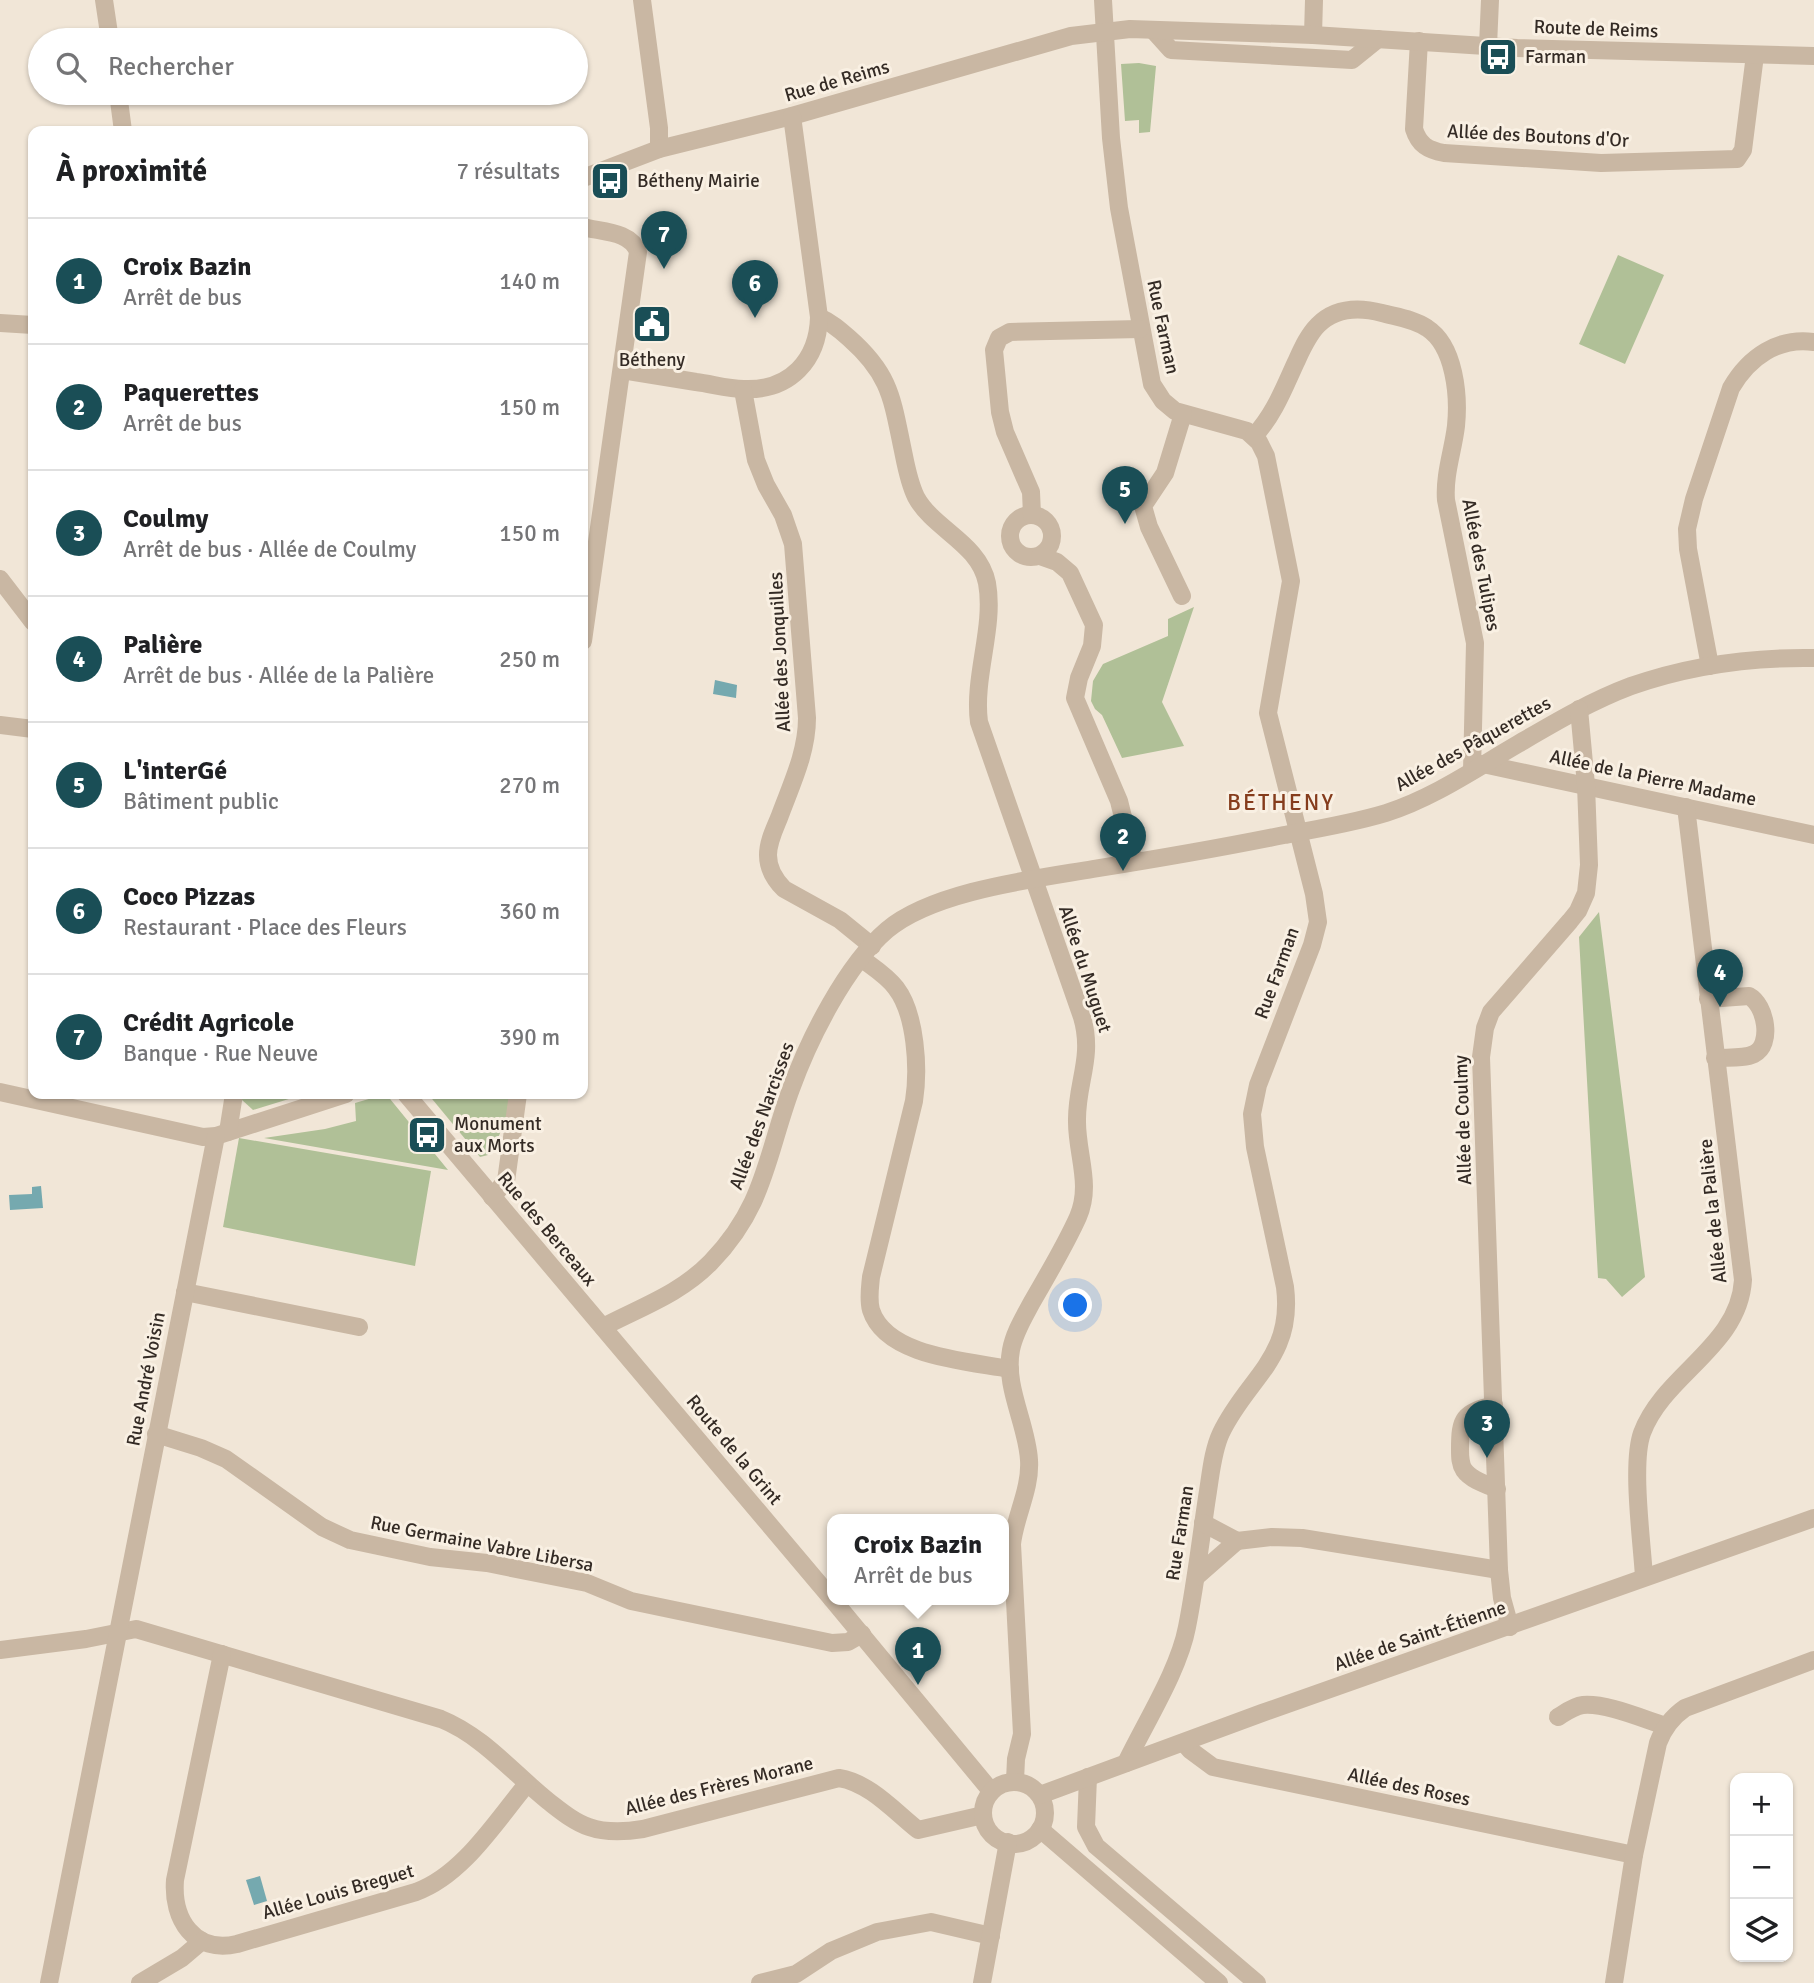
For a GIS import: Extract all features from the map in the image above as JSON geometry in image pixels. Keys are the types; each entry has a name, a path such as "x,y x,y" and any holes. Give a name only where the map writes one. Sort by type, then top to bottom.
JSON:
{"street":[{"path":"104,0 108,28"},
{"path":"642,0 659,128 659,149"},
{"name":"Rue Farman","path":"1103,0 1111,138 1119,208 1152,384 1163,401 1183,414 1238,428 1254,436 1263,448 1270,470 1290,571 1288,607 1268,713 1317,907 1316,933 1258,1086 1252,1114 1255,1147 1285,1287 1286,1318 1275,1354 1219,1436 1182,1647 1126,1763"},
{"path":"1313,35 1314,0"},
{"path":"1488,46 1490,0"},
{"name":"Rue de Reims","path":"588,176 659,149 792,116 1071,36 1105,30"},
{"name":"Route de Reims","path":"1105,30 1313,35 1488,46 1814,56"},
{"path":"1153,30 1171,50 1352,60 1378,39"},
{"name":"Allée des Boutons d'Or","path":"1419,41 1414,129 1417,137 1428,149 1444,153 1601,163 1737,159 1743,150 1755,55"},
{"path":"120,105 122,126"},
{"path":"622,370 743,390 775,384 802,367 808,360 816,343 819,317 792,116"},
{"path":"588,228 625,236 632,240 638,252 588,606"},
{"name":"Allée des Tulipes","path":"1254,436 1273,411 1306,342 1317,326 1330,316 1350,309 1368,309 1422,324 1443,344 1453,376 1457,414 1446,500 1475,643 1477,767"},
{"name":"Allée du Muguet","path":"819,317 835,326 873,360 885,379 891,397 909,478 916,497 927,511 967,548 985,576 988,598 978,701 979,722 1087,1038 1087,1058 1077,1121 1084,1196 1072,1228 1013,1339 1010,1369 1029,1461 1012,1544 1022,1734 1016,1759 1015,1782"},
{"path":"0,323 28,325"},
{"path":"1032,514 1031,492 1004,432 1000,412 994,350 999,338 1010,331 1140,329"},
{"path":"1710,666 1688,549 1687,529 1694,499 1731,388 1737,379 1755,359 1776,345 1790,341 1814,342"},
{"name":"Allée des Jonquilles","path":"743,390 756,460 783,515 793,544 807,718 802,756 770,841 769,867 783,889 840,920 888,978 904,1001 914,1047 917,1074 914,1101 871,1277 871,1311 888,1334 908,1347 1010,1369"},
{"path":"1182,596 1149,527 1143,506 1166,472 1183,414"},
{"path":"1040,556 1050,546 1052,532 1045,520 1032,514 1023,516 1011,527 1011,545 1023,556 1040,556 1057,562 1070,573 1094,625 1092,646 1079,678 1075,698 1119,801 1134,862"},
{"path":"0,579 28,615"},
{"path":"1789,657 1814,646"},
{"name":"Allée des Pâquerettes","path":"867,953 897,923 934,905 985,890 1298,832 1396,809 1428,796 1579,709 1631,686 1710,666 1789,657 1814,657"},
{"name":"Allée de Coulmy","path":"1510,1627 1502,1598 1499,1570 1482,1041 1488,1019 1497,1004 1583,903 1589,865 1586,785 1579,709"},
{"path":"0,725 28,728"},
{"name":"Allée de la Pierre Madame","path":"1477,767 1586,785 1814,835"},
{"name":"Allée de la Palière","path":"1644,1577 1638,1466 1642,1435 1665,1396 1730,1325 1742,1291 1742,1262 1686,807"},
{"name":"Allée des Narcisses","path":"603,1327 681,1288 709,1264 736,1232 759,1192 791,1089 811,1042 834,999 867,953"},
{"path":"1708,999 1749,996 1755,999 1761,1007 1765,1035 1764,1044 1754,1054 1715,1058"},
{"path":"0,1092 28,1098"},
{"path":"30,1099 187,1135 222,1134 330,1099"},
{"name":"Rue André Voisin","path":"49,1983 184,1292 232,1099"},
{"name":"Rue des Berceaux","path":"410,1099 603,1327"},
{"path":"492,1197 506,1181 517,1099"},
{"path":"184,1292 359,1327"},
{"name":"Route de la Grint","path":"603,1327 827,1593"},
{"path":"1494,1405 1480,1408 1463,1420 1460,1427 1460,1462 1468,1475 1497,1489"},
{"name":"Rue Germaine Vabre Libersa","path":"156,1434 226,1459 322,1527 349,1540 430,1557 487,1563 587,1583 631,1601 832,1643 848,1642 862,1634"},
{"name":"Allée de Saint-Étienne","path":"1040,1795 1262,1713 1814,1518"},
{"path":"1203,1523 1237,1541 1272,1537 1302,1538 1499,1570"},
{"path":"1196,1577 1237,1541"},
{"name":"Route de la Grint","path":"837,1605 992,1791"},
{"name":"Allée des Frères Morane","path":"0,1650 86,1639 136,1629 222,1654 456,1725 579,1823 607,1831 643,1829 839,1778 864,1787 918,1830 983,1815"},
{"path":"140,1983 182,1958 202,1941 181,1918 174,1894 222,1654"},
{"path":"1614,1983 1634,1855 1658,1743 1666,1726 1685,1708 1814,1660"},
{"path":"1558,1717 1583,1705 1603,1707 1666,1726"},
{"name":"Allée des Roses","path":"1184,1743 1196,1756 1213,1767 1634,1855"},
{"path":"1088,1777 1086,1827 1096,1846 1256,1983"},
{"path":"1015,1782 1029,1786 1040,1795 1044,1806 1040,1829 1024,1842 1008,1842 993,1835 986,1826 983,1815 985,1802 992,1791 1002,1784 1015,1782"},
{"name":"Allée Louis Breguet","path":"202,1941 219,1947 237,1944 436,1884 454,1871 527,1784"},
{"path":"1040,1829 1219,1983"},
{"path":"982,1983 1008,1842"},
{"path":"760,1983 796,1974 831,1951 877,1932 931,1923 991,1936"}],"green space":[{"path":"1121,64 1156,66 1150,132 1139,133 1139,120 1125,121"},
{"path":"1618,255 1664,275 1625,364 1579,344"},
{"path":"1194,607 1162,702 1184,746 1122,758 1102,715 1091,701 1093,681 1103,664 1168,636 1168,619"},
{"path":"1599,912 1645,1277 1622,1297 1606,1279 1598,1278 1579,937"},
{"path":"241,1099 289,1099 253,1110"},
{"path":"369,1099 390,1099 448,1170 264,1138 325,1129 356,1121 355,1103"},
{"path":"432,1099 513,1099 492,1154 480,1157"},
{"path":"239,1138 431,1171 415,1266 223,1227"}],"water":[{"path":"715,680 737,685 736,698 713,694"},
{"path":"41,1186 43,1208 10,1210 9,1195 32,1194 32,1187"},
{"path":"260,1876 267,1901 254,1905 246,1880"}],"place":[{"name":"Farman","path":"1498,57"},
{"name":"Bétheny Mairie","path":"610,181"},
{"name":"Crédit Agricole","path":"664,269"},
{"name":"Coco Pizzas","path":"755,318"},
{"name":"Bétheny","path":"652,324"},
{"name":"L'interGé","path":"1125,524"},
{"name":"Paquerettes","path":"1123,871"},
{"name":"Palière","path":"1720,1007"},
{"name":"Monument aux Morts","path":"427,1135"},
{"name":"Coulmy","path":"1487,1458"},
{"name":"Croix Bazin","path":"918,1685"}],"district":[{"name":"BÉTHENY","path":"1281,802"}]}
